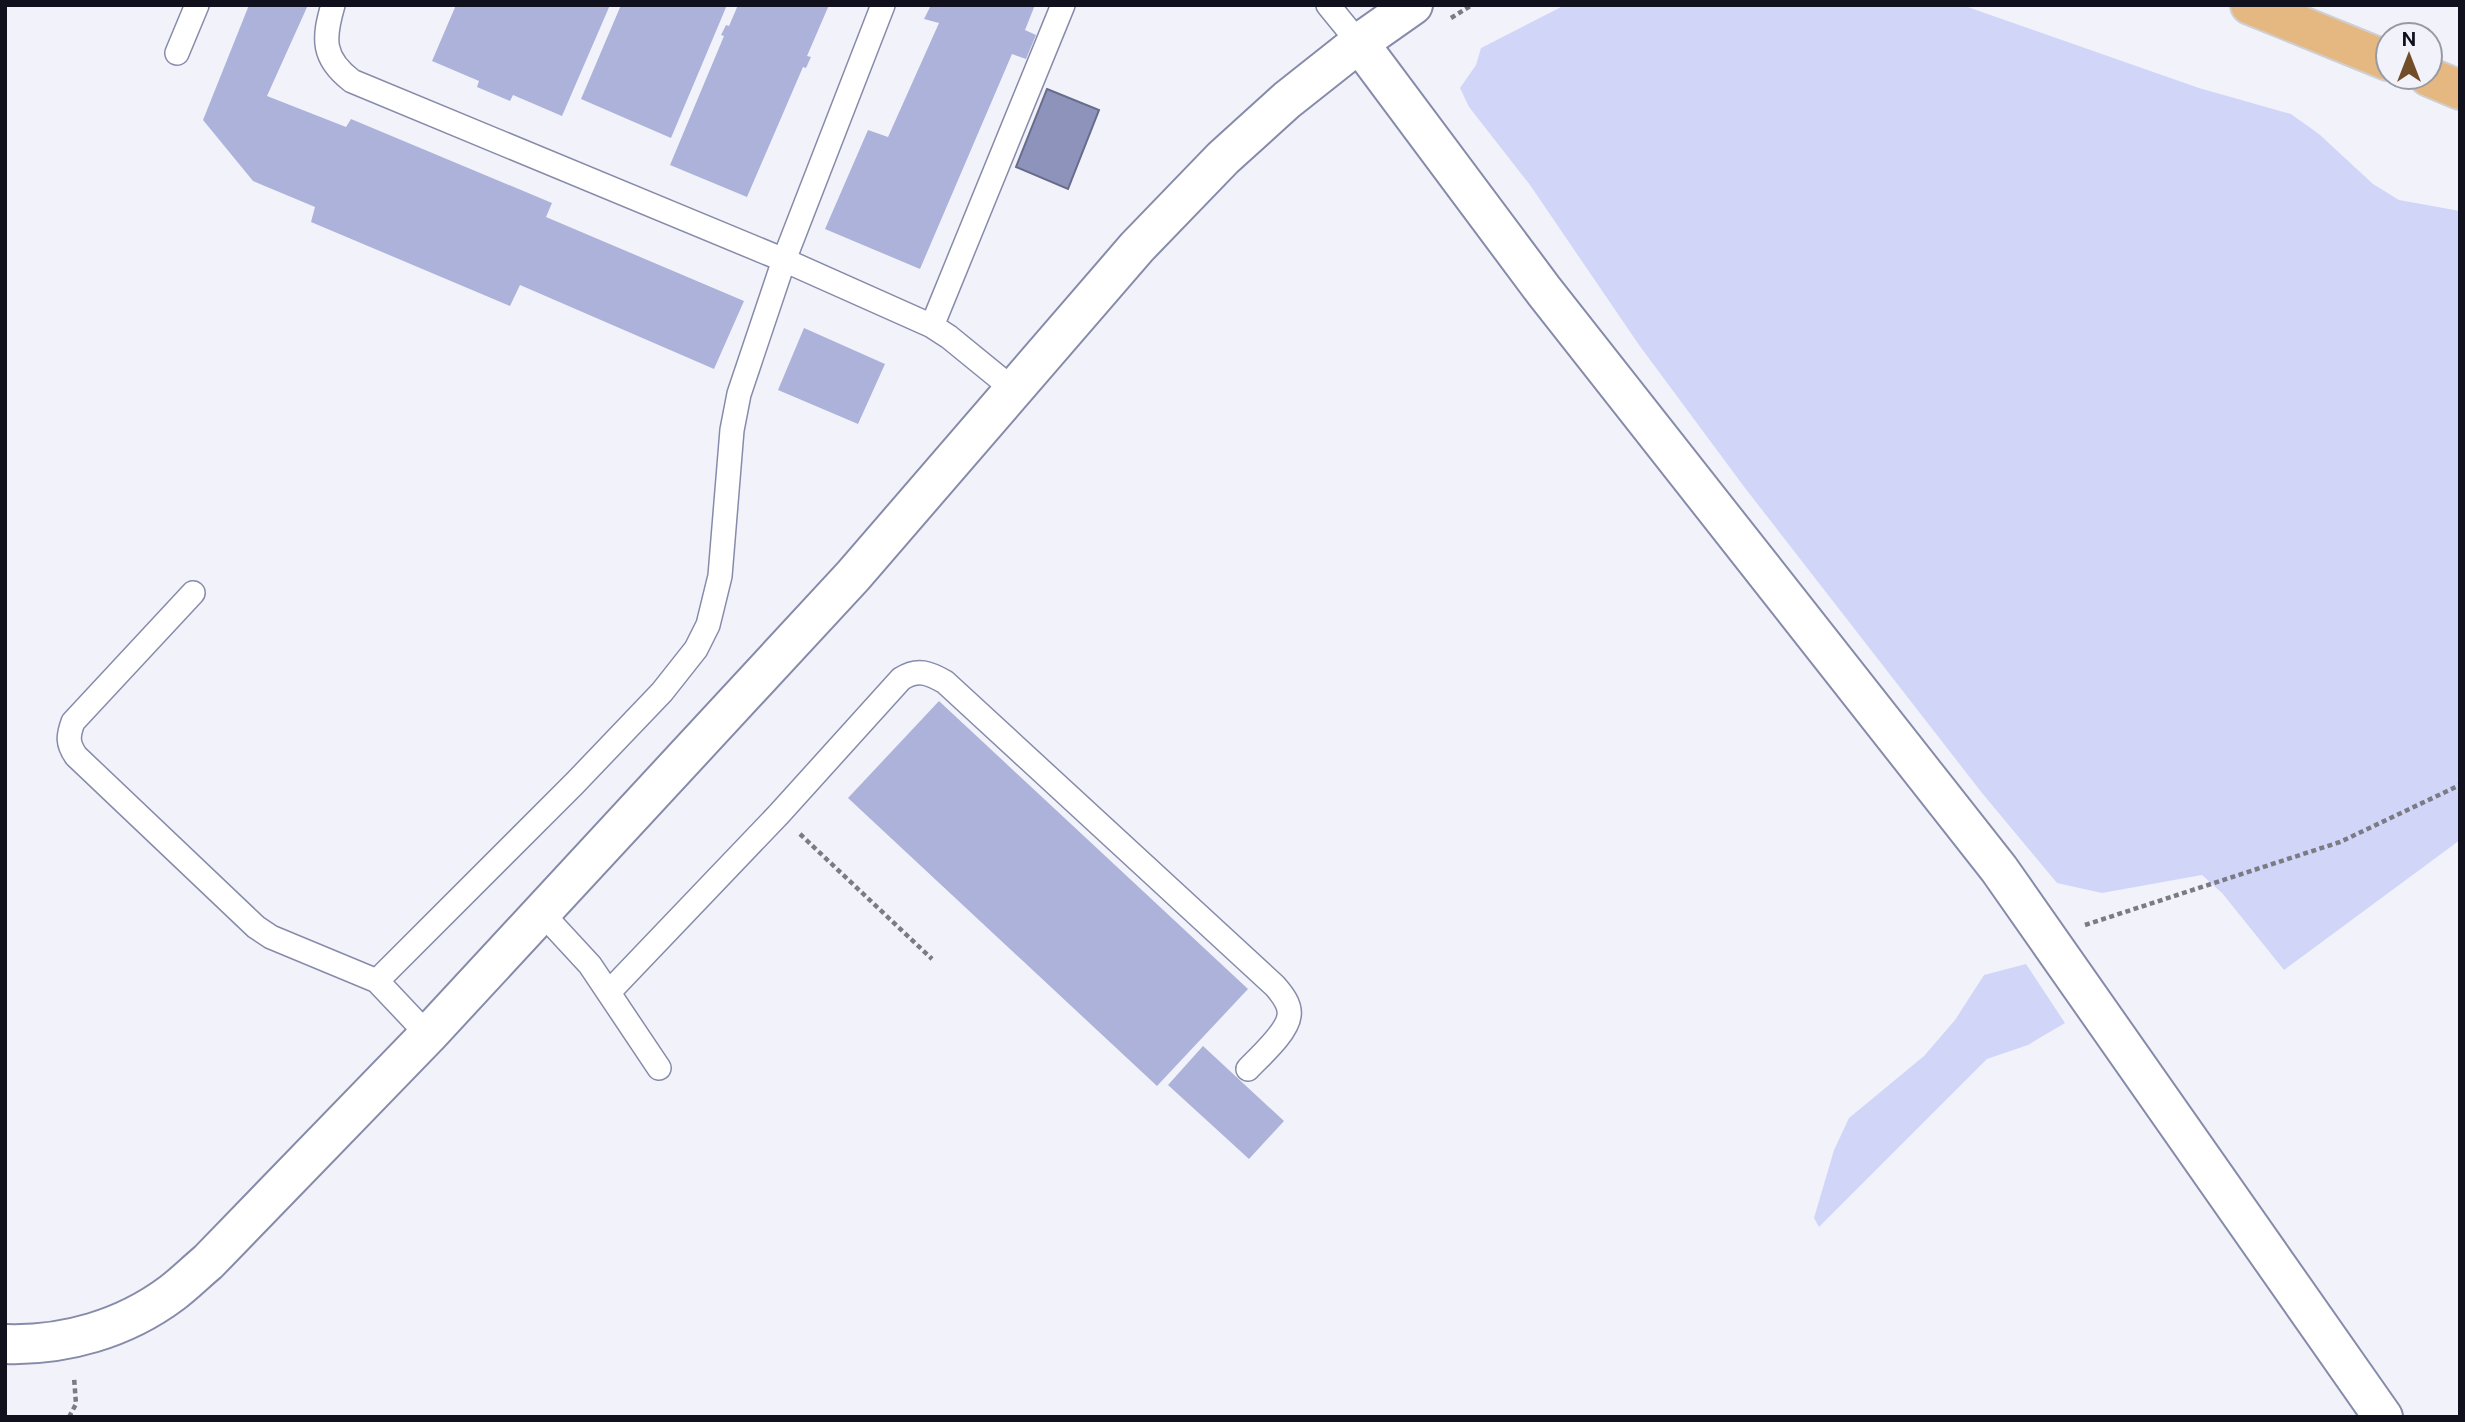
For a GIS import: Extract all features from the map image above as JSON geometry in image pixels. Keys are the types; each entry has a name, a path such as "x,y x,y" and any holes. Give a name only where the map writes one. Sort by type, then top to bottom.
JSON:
{"main road":[{"path":"2250,5 2374,55"}],"street":[{"path":"5,1345 65,1341 139,1315 172,1293 208,1262 428,1035 853,576 1137,247 1223,158 1286,100 1413,5"},
{"path":"1359,43 1544,291 1999,869 2383,1417"}],"lane":[{"path":"177,53 197,5"},
{"path":"333,5 326,37 328,54 338,70 352,81 784,260 932,326 1014,390"},
{"path":"377,981 593,765 662,692 696,649 708,625 720,576 732,430 738,394 784,260 883,5"},
{"path":"932,326 1063,5"},
{"path":"1328,5 1359,43"},
{"path":"193,593 73,722 68,745 76,756 256,927 271,937 377,981 428,1035"},
{"path":"609,992 779,814 901,679 920,671 945,682 1275,986 1287,1004 1290,1015 1275,1040 1248,1069"},
{"path":"541,912 590,965 659,1068"}],"path":[{"path":"2048,937 2340,842 2460,785"},
{"path":"779,814 932,959"}],"shaded area":[{"path":"1565,5 1962,5 2199,88 2291,114 2319,134 2373,184 2399,200 2460,211 2460,840 2284,970 2222,893 2202,875 2102,893 2057,883 1982,793 1745,488 1639,345 1530,185 1469,107 1460,88 1476,65 1481,48"},
{"path":"1047,89 1099,110 1068,189 1016,167"},
{"path":"2026,964 2065,1023 2028,1045 1987,1059 1819,1227 1814,1218 1834,1150 1849,1118 1924,1056 1955,1020 1984,975"}],"building":[{"path":"249,5 308,5 267,96 346,127 351,119 552,203 546,217 744,301 714,369 520,285 510,306 311,222 315,207 253,181 203,120"},
{"path":"456,5 610,5 562,116 513,95 510,101 477,87 479,81 432,61"},
{"path":"621,5 727,5 671,138 581,99"},
{"path":"738,5 829,5 807,56 811,57 806,68 803,67 747,197 670,165 724,36 721,35 726,25 729,26"},
{"path":"931,5 1035,5 1025,30 1036,35 1026,59 1012,54 920,269 825,229 868,130 888,137 939,23 924,19"},
{"path":"804,328 885,364 858,424 778,390"},
{"path":"939,701 1248,989 1157,1086 848,798"},
{"path":"1203,1046 1284,1121 1249,1159 1168,1085"}]}
